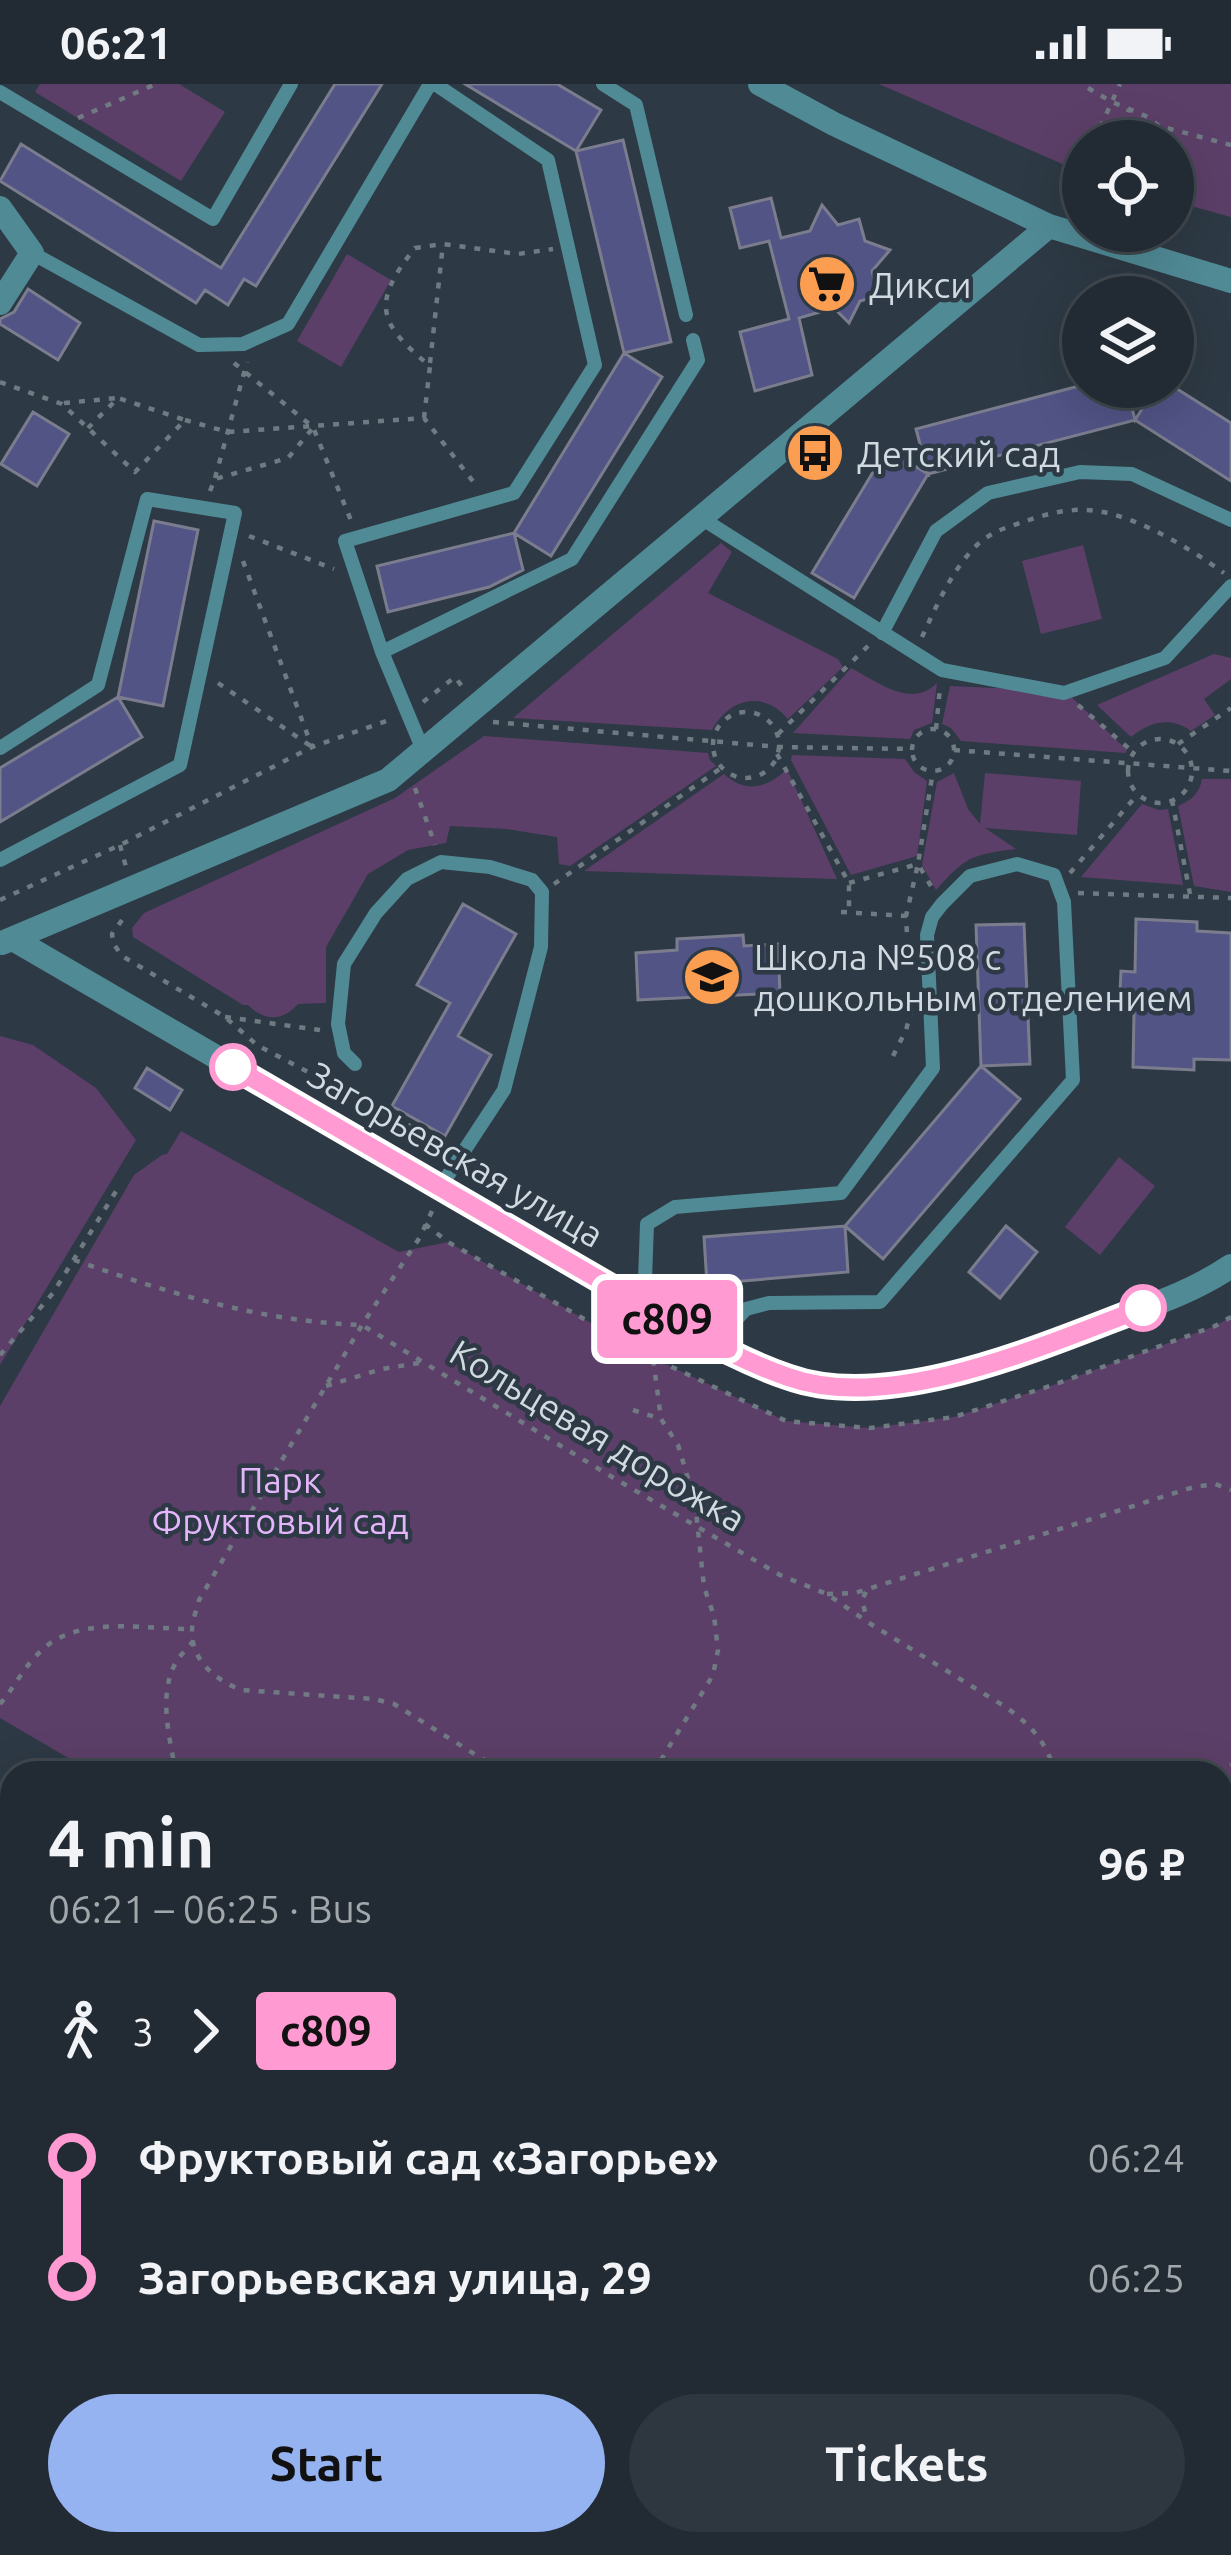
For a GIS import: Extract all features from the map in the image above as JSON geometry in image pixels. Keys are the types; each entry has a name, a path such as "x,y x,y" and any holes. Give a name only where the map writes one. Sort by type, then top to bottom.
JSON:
{"street":[{"path":"760,84 1049,226 1231,281"},
{"path":"0,208 32,253 0,304"},
{"path":"6,941 388,780 1049,226"},
{"name":"Загорьевская улица","path":"6,941 672,1322 790,1378 828,1386 880,1387 951,1374 1045,1345 1208,1282 1231,1266"}],"lane":[{"path":"0,92 213,219 291,84"},
{"path":"32,253 200,345 243,344 288,324 433,84 548,160 595,365 514,493 345,541 382,652 423,750"},
{"path":"603,84 636,105 686,315"},
{"path":"382,652 572,559 698,360 693,340"},
{"path":"882,633 936,531 988,494 1080,472 1132,474 1231,520"},
{"path":"0,748 98,685 147,499 235,513 179,765 0,860"},
{"path":"701,518 942,670 1064,693 1165,658 1231,583"},
{"path":"355,1064 344,1053 338,1024 344,964 376,913 406,880 441,862 490,867 532,880 542,892 541,947 504,1090 441,1186"},
{"path":"672,1322 645,1280 647,1224 675,1208 841,1193 933,1067 928,935 937,910 970,876 1017,864 1054,875 1064,902 1073,1079 880,1302 769,1303 746,1310 712,1344"}],"path":[{"path":"58,127 156,84"},
{"path":"1104,120 1120,84"},
{"path":"1088,88 1152,120"},
{"path":"1125,120 1129,109"},
{"path":"1194,135 1231,145"},
{"path":"443,244 424,418 488,500"},
{"path":"430,366 388,324 385,302 415,248 443,244 518,254 568,247"},
{"path":"204,507 254,339"},
{"path":"211,345 313,427 358,537"},
{"path":"0,382 62,404 135,472 185,420"},
{"path":"62,404 118,398 228,432 424,418"},
{"path":"88,428 118,398"},
{"path":"215,478 288,458 313,427"},
{"path":"914,653 944,589 970,552 991,533 1073,509 1107,512 1197,554 1231,583"},
{"path":"231,529 358,579"},
{"path":"231,529 313,747"},
{"path":"778,734 882,633"},
{"path":"200,670 313,747"},
{"path":"936,729 942,670"},
{"path":"0,900 313,747 408,713 455,677 489,722 778,751 912,748"},
{"path":"1064,693 1133,752"},
{"path":"1178,744 1231,708"},
{"path":"736,714 760,716 778,734 778,751 768,770 757,777 732,775 715,756 716,731 736,714"},
{"path":"936,729 949,735 954,751 950,762 933,771 919,765 912,748 918,735 936,729"},
{"path":"1162,738 1178,744 1193,768 1189,786 1172,800 1150,802 1130,782 1128,763 1133,752 1146,741 1162,738"},
{"path":"778,751 850,884 845,913 937,910 919,864 933,771"},
{"path":"954,751 1231,771"},
{"path":"542,892 722,767"},
{"path":"414,783 441,862"},
{"path":"1059,889 1138,794"},
{"path":"1172,800 1190,897"},
{"path":"850,884 919,864"},
{"path":"1059,889 1231,898"},
{"path":"123,919 112,934 122,956 224,1017 257,1045 464,1154"},
{"path":"224,1017 340,1033"},
{"path":"0,1355 52,1293 118,1188"},
{"path":"448,1242 425,1224 199,1600 191,1630 203,1665 221,1682 241,1690 394,1704 486,1761"},
{"path":"74,1260 255,1314 315,1324 362,1325 422,1363"},
{"path":"653,1358 661,1419 678,1444 699,1527 704,1587 718,1650 713,1675 660,1761"},
{"name":"Кольцевая дорожка","path":"326,1386 422,1363 780,1575 827,1594 1024,1720 1042,1740 1051,1761"},
{"path":"633,1410 661,1419"},
{"path":"827,1594 855,1593 1194,1487 1216,1484 1231,1490"},
{"path":"869,1588 862,1600 869,1623"},
{"path":"0,1705 38,1652 55,1640 91,1628 191,1630"},
{"path":"174,1761 167,1693 174,1664 194,1640"}],"green space":[{"path":"40,84 179,84 225,112 181,181 35,92"},
{"path":"879,84 1231,84 1231,217 1194,207 1194,120 1062,120 1062,164"},
{"path":"347,254 391,280 341,367 297,341"},
{"path":"721,543 732,552 708,593 838,659 843,667 788,719 758,701 737,705 712,730 513,718"},
{"path":"1083,545 1102,619 1041,634 1022,561"},
{"path":"1214,654 1231,658 1231,679 1204,699 1215,715 1191,731 1160,723 1131,737 1097,705"},
{"path":"851,668 905,693 916,694 937,683 932,723 914,730 910,739 793,733"},
{"path":"950,686 1065,691 1127,750 961,741 942,724"},
{"path":"484,736 708,753 716,766 570,866 559,864 557,837 450,826 446,843 408,850 368,874 326,947 326,1003 298,1004 280,1016 267,1017 133,937 132,928 144,913 395,798"},
{"path":"792,755 905,759 927,781 917,856 851,875"},
{"path":"787,769 837,879 584,871 724,774 740,784 756,786"},
{"path":"954,773 968,809 980,824 985,773 1081,781 1077,835 985,828 1016,849 971,859 936,890 922,865 937,782"},
{"path":"1202,779 1231,779 1231,892 1194,886 1178,806 1194,796"},
{"path":"1142,804 1168,809 1183,885 1081,877"},
{"path":"0,1036 33,1045 96,1088 136,1140 0,1365"},
{"name":"Парк Фруктовый сад","path":"181,1131 399,1252 448,1242 653,1358 786,1421 870,1428 954,1417 1231,1317 1231,1761 73,1761 0,1718 0,1406 134,1175 167,1154"},
{"path":"1119,1157 1155,1186 1100,1255 1065,1227"}],"building":[{"path":"335,84 382,84 256,286 244,279 228,305 205,290 196,303 0,181 21,144 221,268"},
{"path":"465,84 557,84 601,110 576,151"},
{"path":"623,140 671,342 624,353 576,151"},
{"name":"Дикси","path":"771,198 781,238 810,231 822,205 838,225 859,219 865,241 890,250 872,271 878,296 860,301 849,323 834,308 799,318 812,375 755,391 740,332 789,319 769,241 740,248 730,208"},
{"path":"28,289 80,323 58,360 0,324"},
{"path":"624,353 662,377 551,556 514,533"},
{"path":"1062,390 1062,408 1132,408 1135,420 928,474 916,429"},
{"path":"1194,400 1231,423 1231,481 1135,420 1143,408 1194,408"},
{"path":"33,412 69,434 37,486 1,464"},
{"path":"887,449 928,474 854,598 812,573"},
{"path":"154,521 198,530 163,706 118,697"},
{"path":"514,533 523,570 489,587 388,612 377,566"},
{"path":"118,697 142,737 0,822 0,768"},
{"path":"463,904 516,934 458,1036 491,1055 445,1136 392,1106 450,1003 417,985"},
{"path":"1136,919 1197,922 1197,931 1231,933 1231,1060 1194,1059 1194,1070 1133,1067 1134,1013 1119,1012 1121,971 1135,972"},
{"path":"1024,924 1030,1064 981,1066 976,925"},
{"path":"743,935 744,946 778,944 780,993 638,1000 636,953 677,950 677,939"},
{"path":"981,1066 1020,1099 883,1259 845,1226"},
{"path":"147,1068 182,1090 170,1110 135,1088"},
{"path":"845,1226 848,1272 707,1284 704,1237"},
{"path":"1006,1226 1037,1252 1000,1298 969,1272"}],"bus line":[{"name":"с809","path":"233,1067 672,1322 790,1378 828,1386 880,1387 951,1374 1143,1308"}],"place":[{"name":"Дикси","path":"827,284"},
{"name":"Детский сад","path":"815,453"},
{"name":"Школа №508 с дошкольным отделением","path":"712,977"}]}
